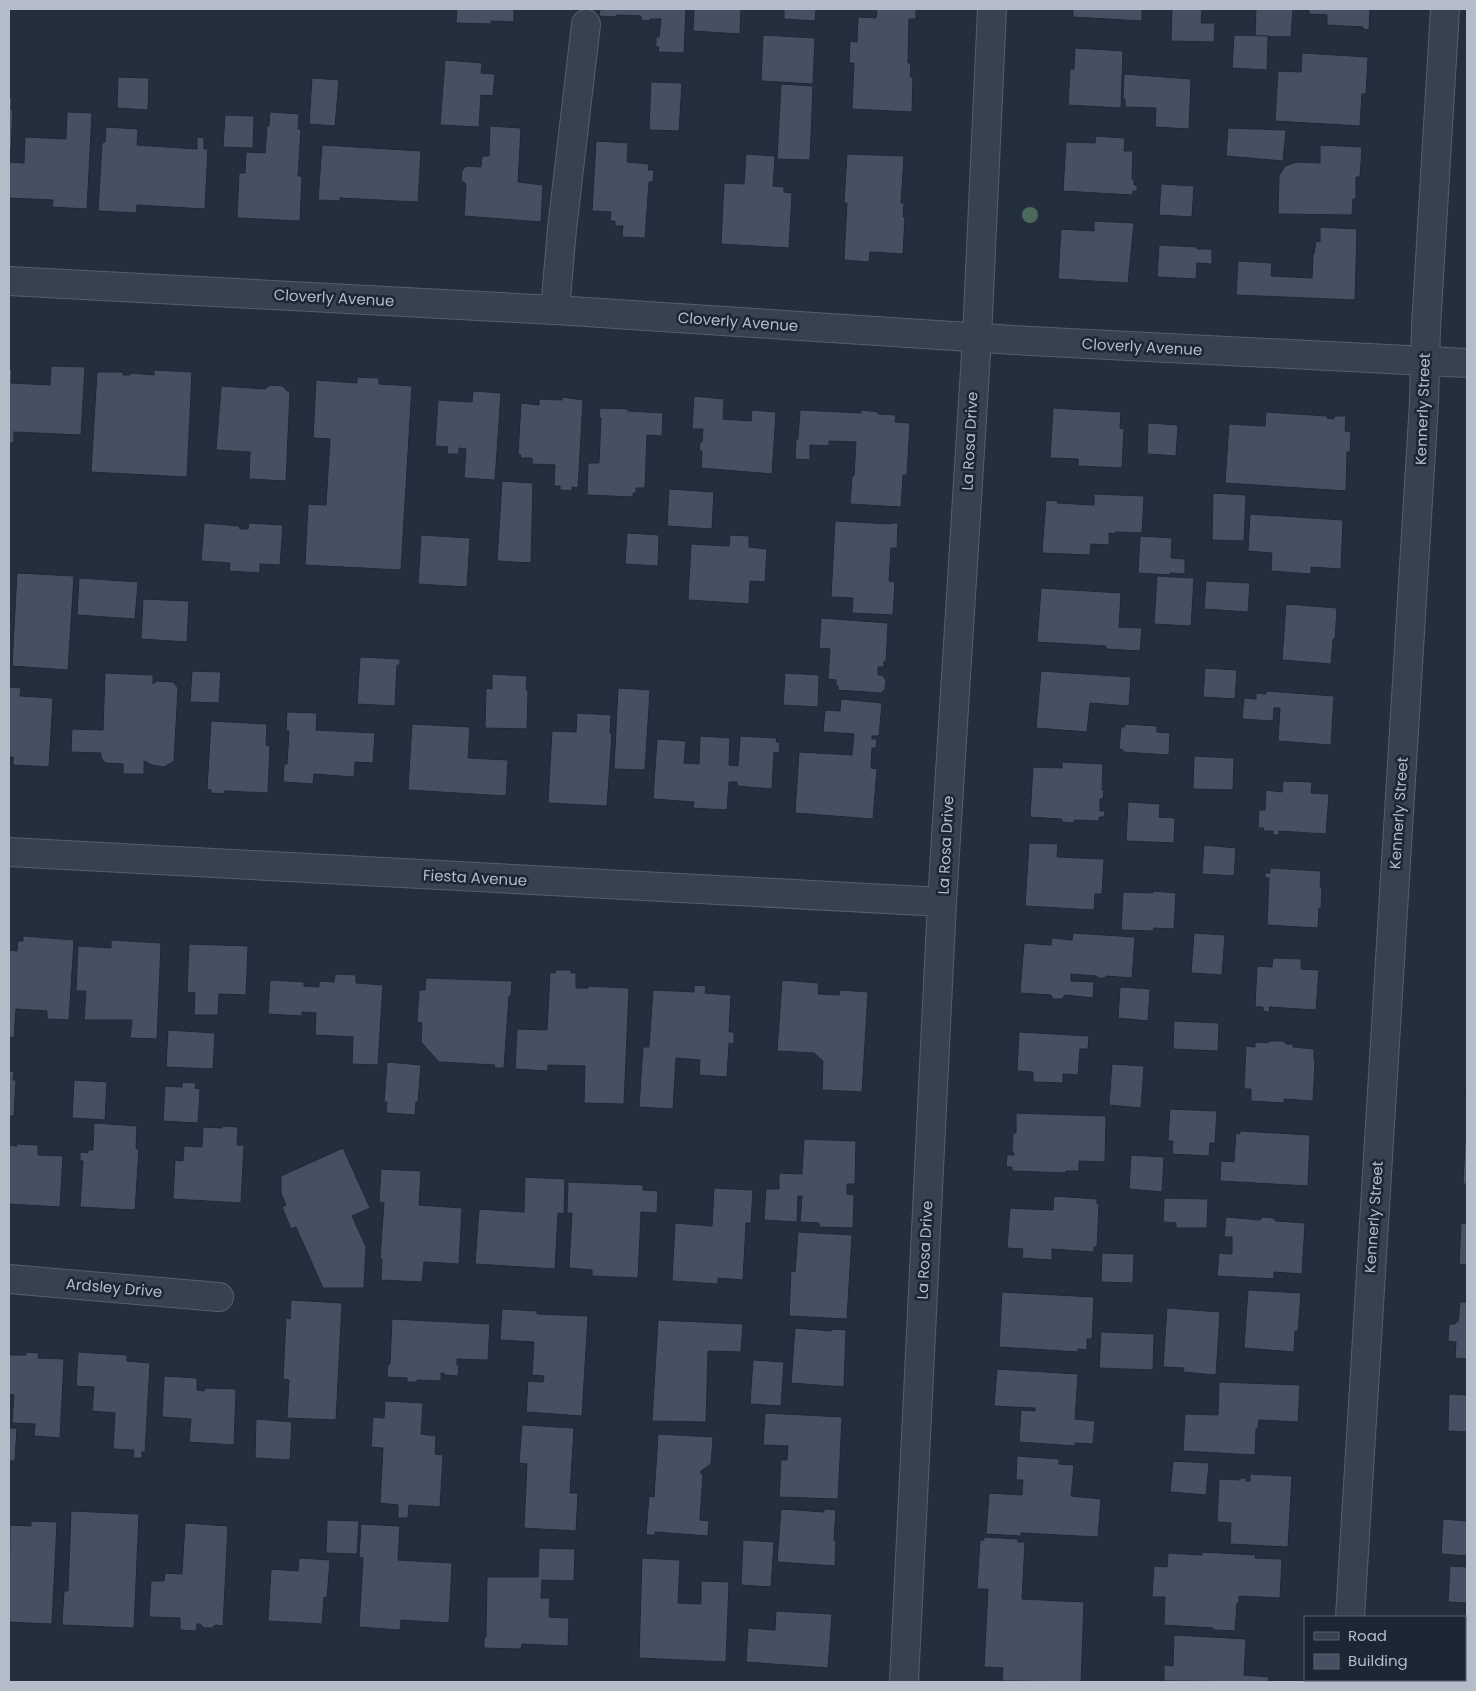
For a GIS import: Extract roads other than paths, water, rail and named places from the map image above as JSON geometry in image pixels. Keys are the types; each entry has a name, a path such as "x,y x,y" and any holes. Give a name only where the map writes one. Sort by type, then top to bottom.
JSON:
{"street":[{"name":"La Rosa Drive","path":"904,1682 942,902 977,337 992,9"},
{"name":"Kennerly Street","path":"1350,1616 1423,432 1424,361 1445,9"},
{"path":"555,310 562,229 586,24"},
{"name":"Cloverly Avenue","path":"9,281 555,310 977,337 1467,363"},
{"name":"Fiesta Avenue","path":"9,852 942,902"},
{"name":"Ardsley Drive","path":"9,1279 219,1297"}]}
